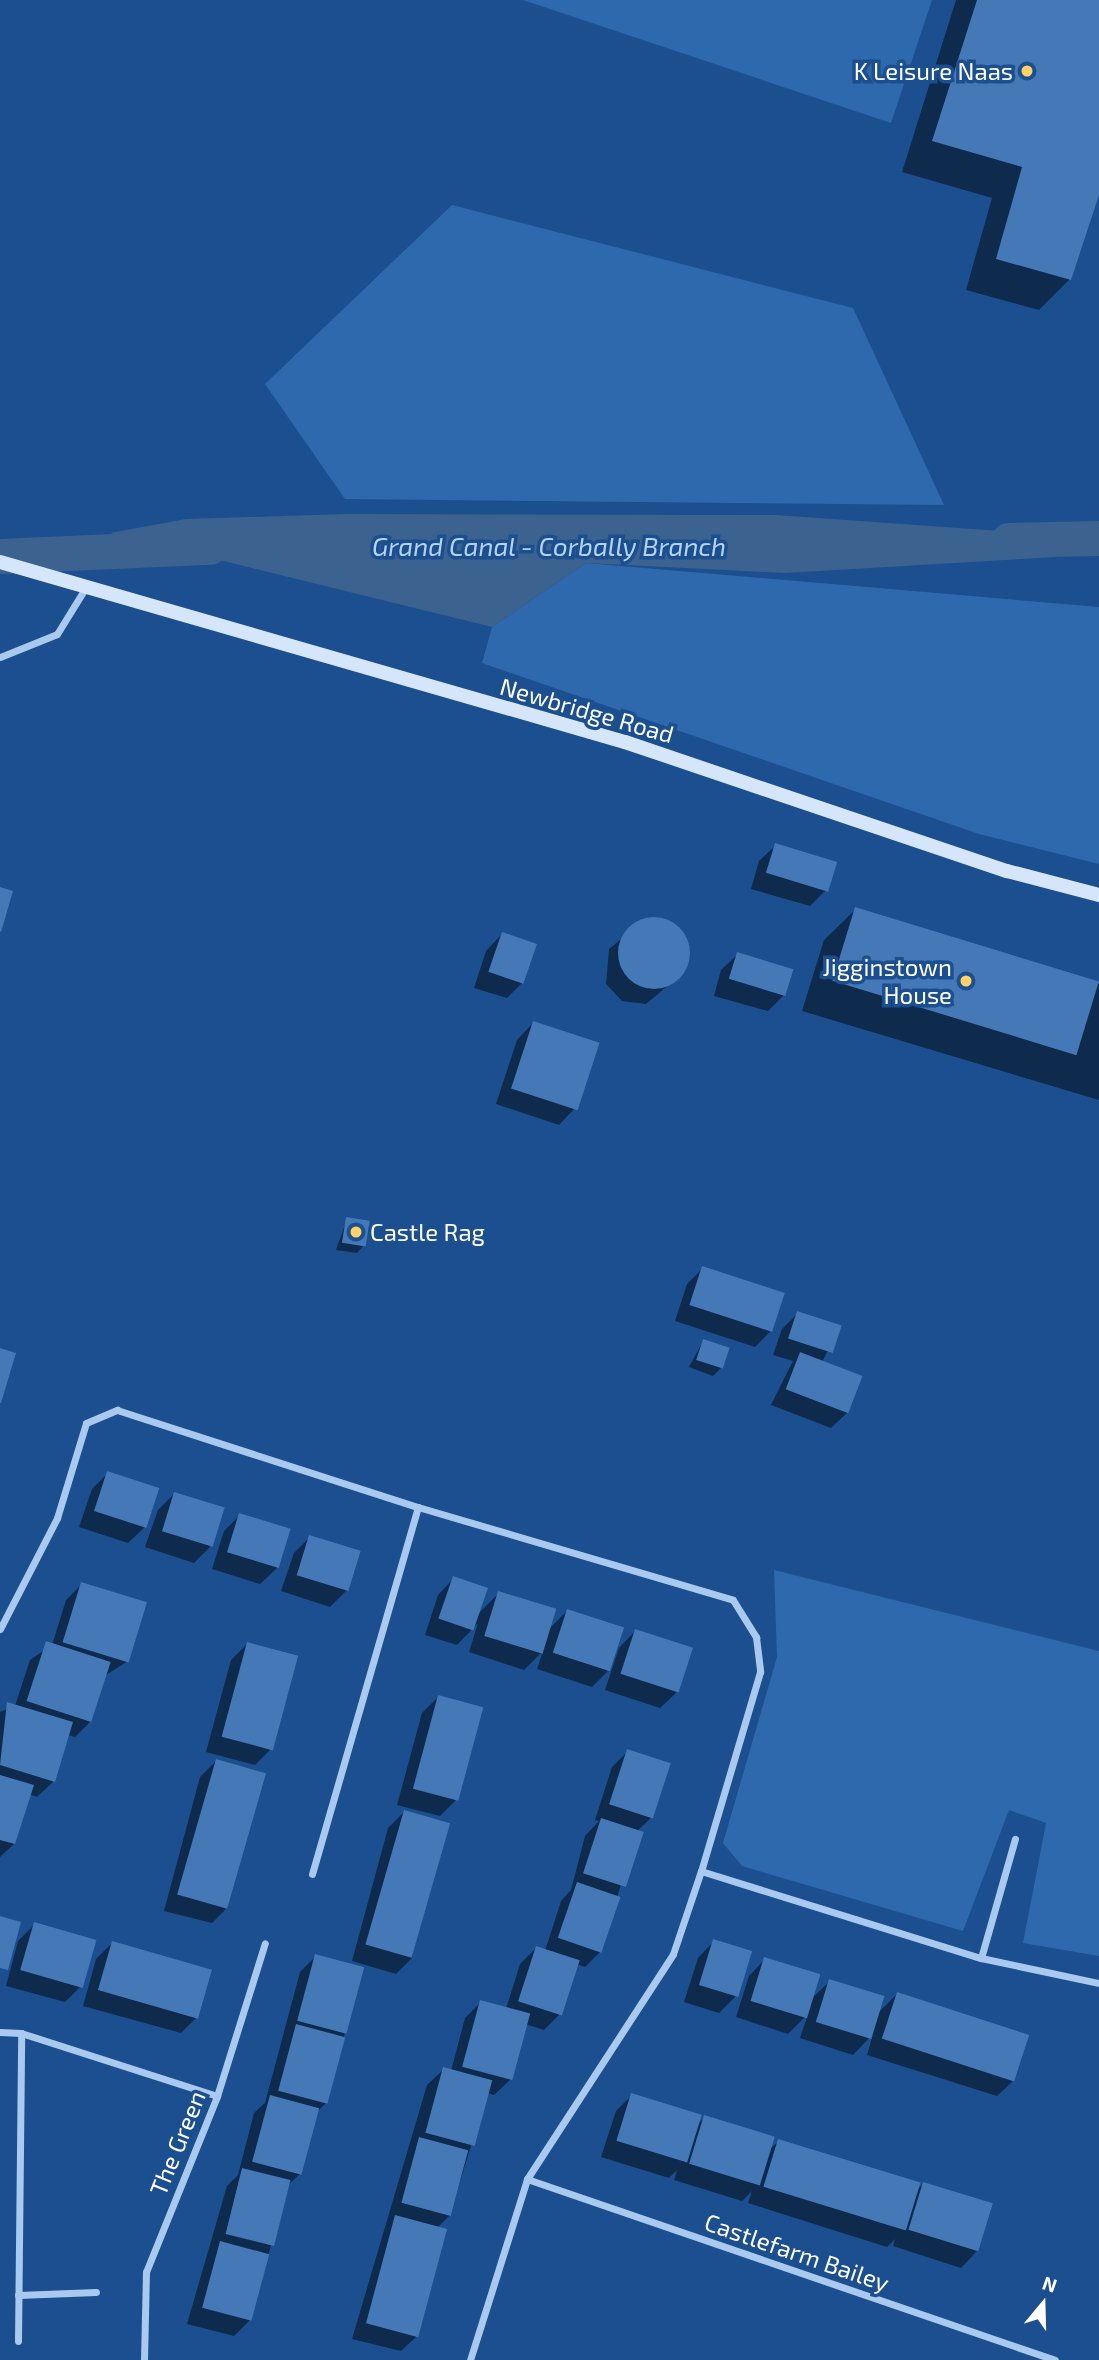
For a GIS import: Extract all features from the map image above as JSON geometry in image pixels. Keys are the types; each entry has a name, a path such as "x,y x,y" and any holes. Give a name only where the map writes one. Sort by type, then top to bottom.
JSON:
{"main road":[{"name":"Newbridge Road","path":"0,562 625,742 994,867 1099,895"}],"street":[{"path":"0,657 57,634 86,587"},
{"path":"0,1629 57,1518 86,1423 117,1410 418,1507 733,1600 756,1637 760,1672 702,1871 673,1954 527,2179 470,2360"},
{"path":"312,1874 418,1507"},
{"path":"981,1958 1015,1839"},
{"path":"702,1871 981,1958 1099,1983"},
{"name":"The Green","path":"144,2360 146,2272 217,2096 265,1943"},
{"path":"0,2032 21,2033 217,2096"},
{"path":"18,2341 21,2033"},
{"name":"Castlefarm Bailey","path":"527,2179 1055,2360"},
{"path":"18,2295 96,2292"}],"shaded area":[{"path":"523,0 932,0 891,123"},
{"path":"452,205 853,308 944,505 345,499 265,384"},
{"path":"586,563 1099,607 1099,864 979,834 482,663 492,627"},
{"path":"774,1570 1099,1651 1099,1956 1023,1943 1046,1823 1009,1810 963,1931 742,1866 723,1843 777,1657"}],"water":[{"path":"347,514 775,515 1056,535 1056,557 785,573 586,563 492,627 110,533 186,519"}],"building":[{"name":"K Leisure Naas","path":"977,0 1099,0 1099,195 1071,280 996,259 1022,167 932,141"},
{"path":"775,843 837,862 828,892 766,873"},
{"path":"0,887 13,891 1,932 0,931"},
{"name":"Jigginstown House","path":"855,907 1099,982 1076,1055 832,981"},
{"path":"654,917 668,920 680,927 687,939 690,953 687,967 680,979 668,986 654,989 640,986 628,979 621,967 618,953 621,939 628,927 640,920"},
{"path":"502,932 537,944 523,984 488,972"},
{"path":"737,952 793,969 785,996 729,979"},
{"path":"533,1021 600,1043 578,1110 511,1089"},
{"name":"Castle Rag","path":"346,1217 370,1221 366,1246 342,1243"},
{"path":"702,1266 785,1293 772,1332 689,1305"},
{"path":"797,1311 842,1326 833,1353 788,1339"},
{"path":"703,1339 730,1348 723,1369 696,1360"},
{"path":"0,1348 16,1353 1,1403 0,1403"},
{"path":"800,1352 863,1376 848,1413 786,1389"},
{"path":"107,1471 159,1488 146,1528 94,1511"},
{"path":"174,1492 225,1507 213,1547 162,1531"},
{"path":"239,1513 291,1529 279,1568 227,1552"},
{"path":"309,1535 361,1551 348,1591 297,1575"},
{"path":"453,1576 488,1588 473,1631 438,1619"},
{"path":"81,1582 147,1602 129,1662 63,1642"},
{"path":"498,1591 556,1609 543,1654 484,1636"},
{"path":"567,1609 624,1628 610,1671 553,1653"},
{"path":"635,1629 693,1648 678,1693 620,1674"},
{"path":"46,1641 111,1662 91,1722 27,1701"},
{"path":"247,1642 298,1656 273,1750 222,1737"},
{"path":"438,1695 483,1707 458,1801 413,1789"},
{"path":"7,1702 73,1722 55,1782 0,1765"},
{"path":"627,1749 671,1763 653,1818 609,1804"},
{"path":"216,1759 266,1773 227,1909 177,1895"},
{"path":"0,1775 34,1785 15,1844 0,1840"},
{"path":"404,1810 450,1823 412,1958 365,1945"},
{"path":"601,1818 644,1832 626,1887 583,1873"},
{"path":"577,1882 620,1897 601,1953 558,1938"},
{"path":"0,1916 21,1922 8,1970 0,1968"},
{"path":"34,1922 96,1940 83,1988 20,1970"},
{"path":"713,1939 752,1951 738,1997 699,1985"},
{"path":"112,1941 212,1970 198,2019 98,1990"},
{"path":"536,1946 580,1960 562,2015 518,2001"},
{"path":"315,1954 364,1967 346,2034 297,2021"},
{"path":"764,1957 820,1974 807,2018 751,2001"},
{"path":"829,1979 884,1996 871,2039 816,2022"},
{"path":"897,1992 1029,2035 1014,2082 882,2039"},
{"path":"480,2000 530,2013 512,2080 462,2067"},
{"path":"296,2024 345,2037 327,2104 278,2091"},
{"path":"443,2067 492,2080 475,2146 425,2133"},
{"path":"631,2093 702,2115 687,2162 616,2141"},
{"path":"270,2095 319,2108 301,2175 252,2162"},
{"path":"704,2115 775,2137 760,2185 689,2164"},
{"path":"419,2137 468,2150 451,2216 401,2203"},
{"path":"778,2139 920,2183 906,2230 763,2187"},
{"path":"242,2168 291,2180 274,2246 226,2234"},
{"path":"923,2182 993,2203 978,2251 908,2230"},
{"path":"395,2215 447,2229 418,2337 366,2323"},
{"path":"220,2241 269,2254 251,2321 202,2308"}],"waterway":[{"name":"Grand Canal - Corbally Branch","path":"1008,540 1099,538"},
{"name":"Grand Canal - Corbally Branch","path":"0,556 210,547"}],"place":[{"name":"K Leisure Naas","path":"1027,71"},
{"name":"Jigginstown House","path":"966,981"},
{"name":"Castle Rag","path":"356,1232"}]}
